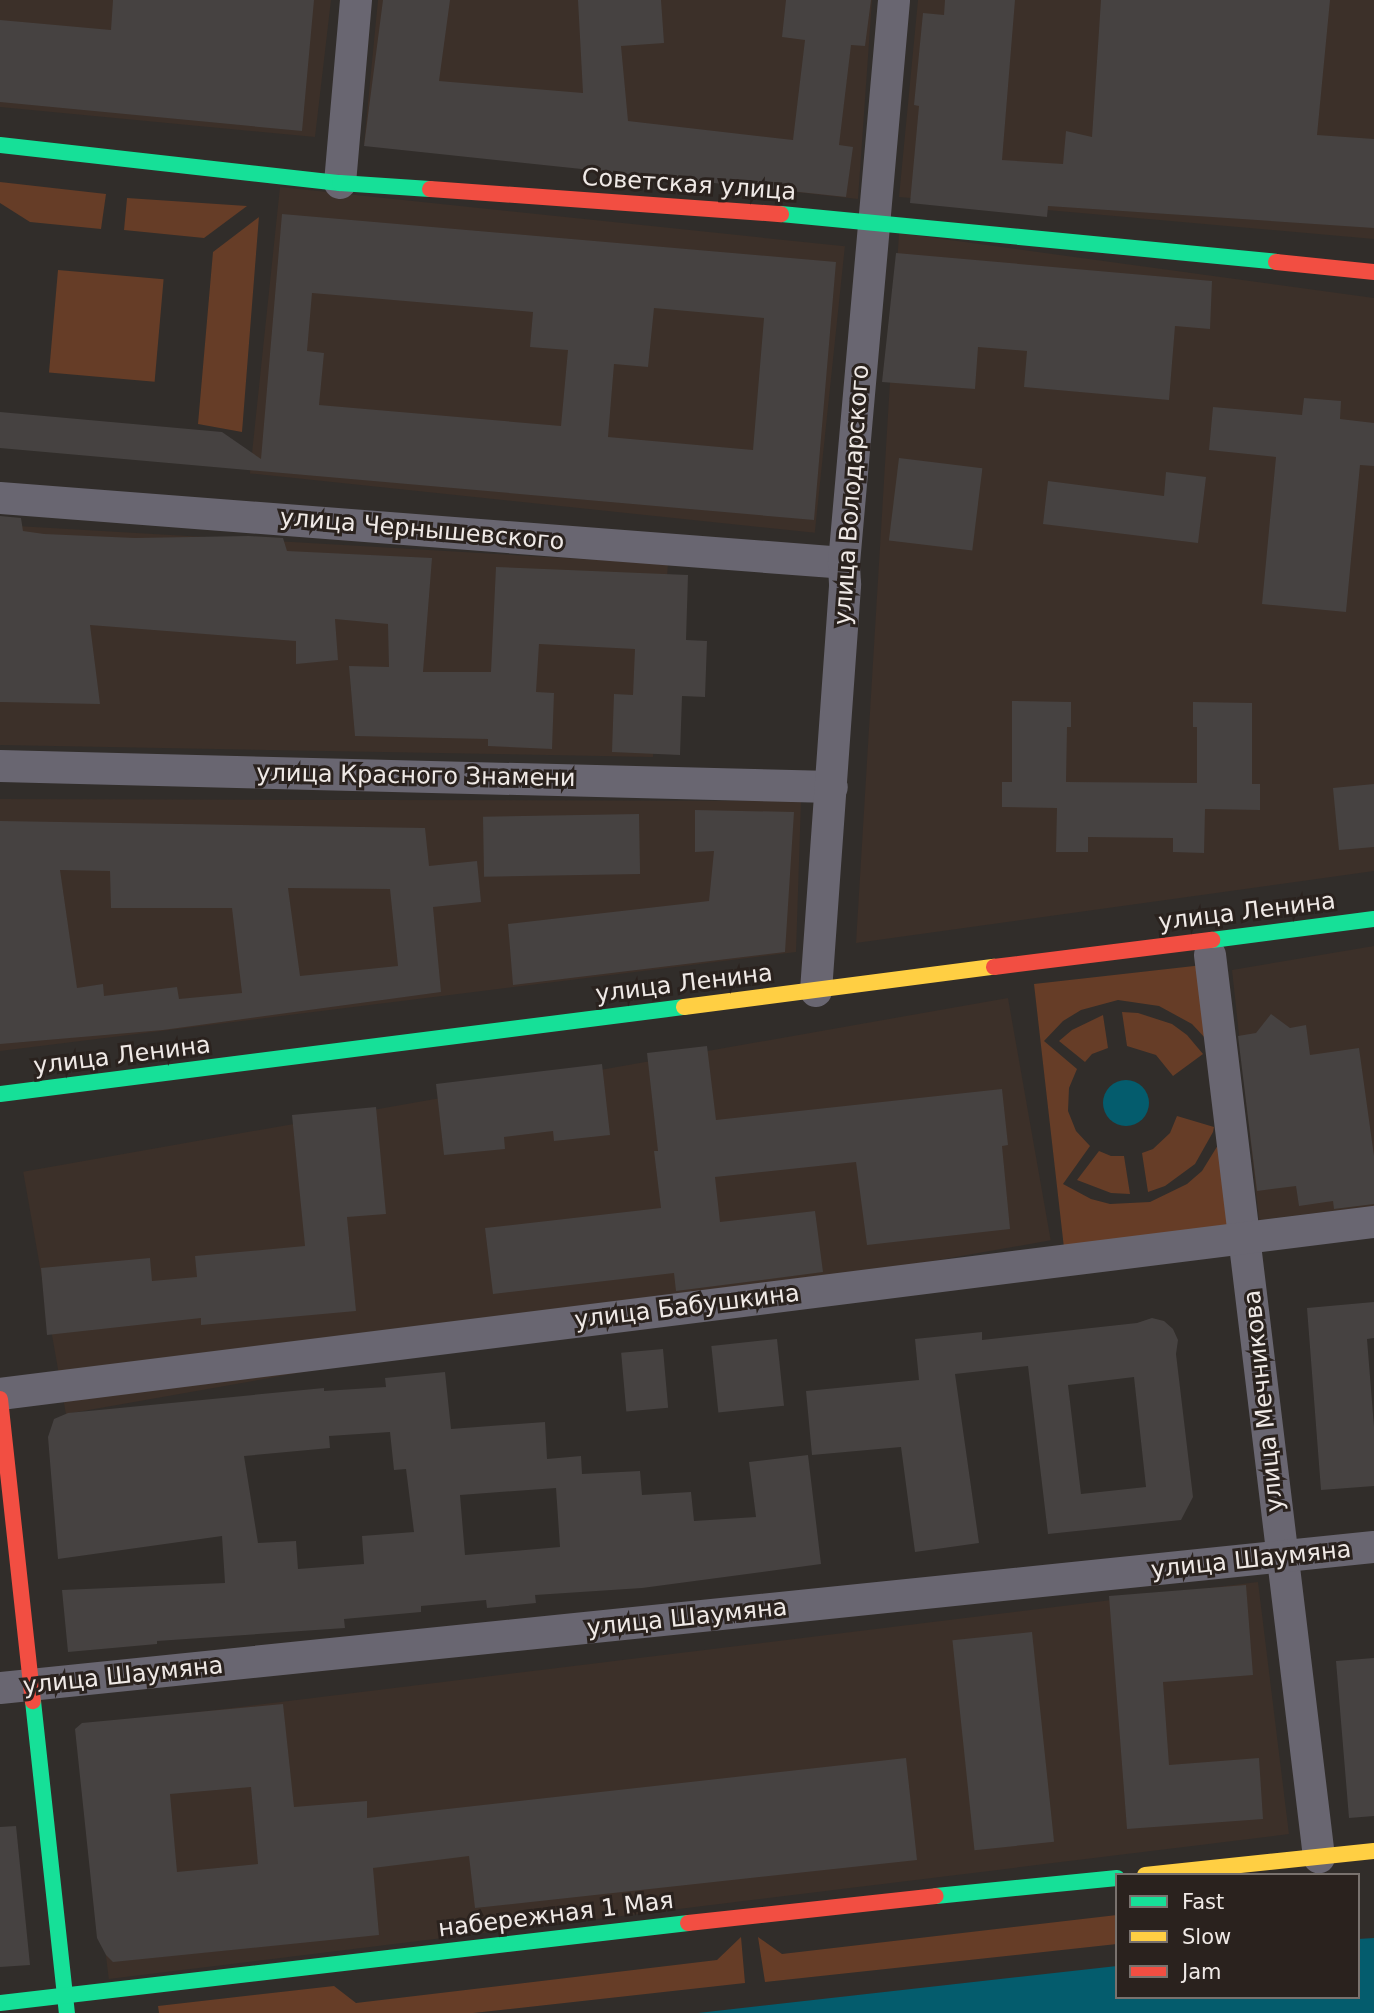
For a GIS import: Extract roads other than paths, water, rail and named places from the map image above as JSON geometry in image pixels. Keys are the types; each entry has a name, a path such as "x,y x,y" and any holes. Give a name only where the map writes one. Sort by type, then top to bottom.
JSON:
{"main road":[{"name":"Советская улица","path":"0,145 340,183 873,221 1374,272"},
{"name":"улица Ленина","path":"0,1094 1374,919"},
{"path":"0,1399 15,1687 67,2013"},
{"path":"1164,1873 1374,1851"},
{"name":"набережная 1 Мая","path":"0,2003 745,1916 1115,1878"}],"street":[{"path":"340,183 356,0"},
{"name":"улица Володарского","path":"816,990 832,787 845,584 844,563 894,0"},
{"name":"улица Чернышевского","path":"0,498 844,563"},
{"name":"улица Красного Знамени","path":"0,766 832,787"},
{"name":"улица Мечникова","path":"1210,956 1319,1857"},
{"name":"улица Бабушкина","path":"0,1394 1245,1236 1374,1222"},
{"name":"улица Шаумяна","path":"15,1687 1374,1547"}],"water":[{"path":"1126,1080 1142,1087 1149,1103 1142,1119 1126,1126 1110,1119 1103,1103 1110,1087"},
{"path":"1374,1938 1374,2013 698,2013 1115,1966 1115,1999 1360,1999 1360,1939"}]}
